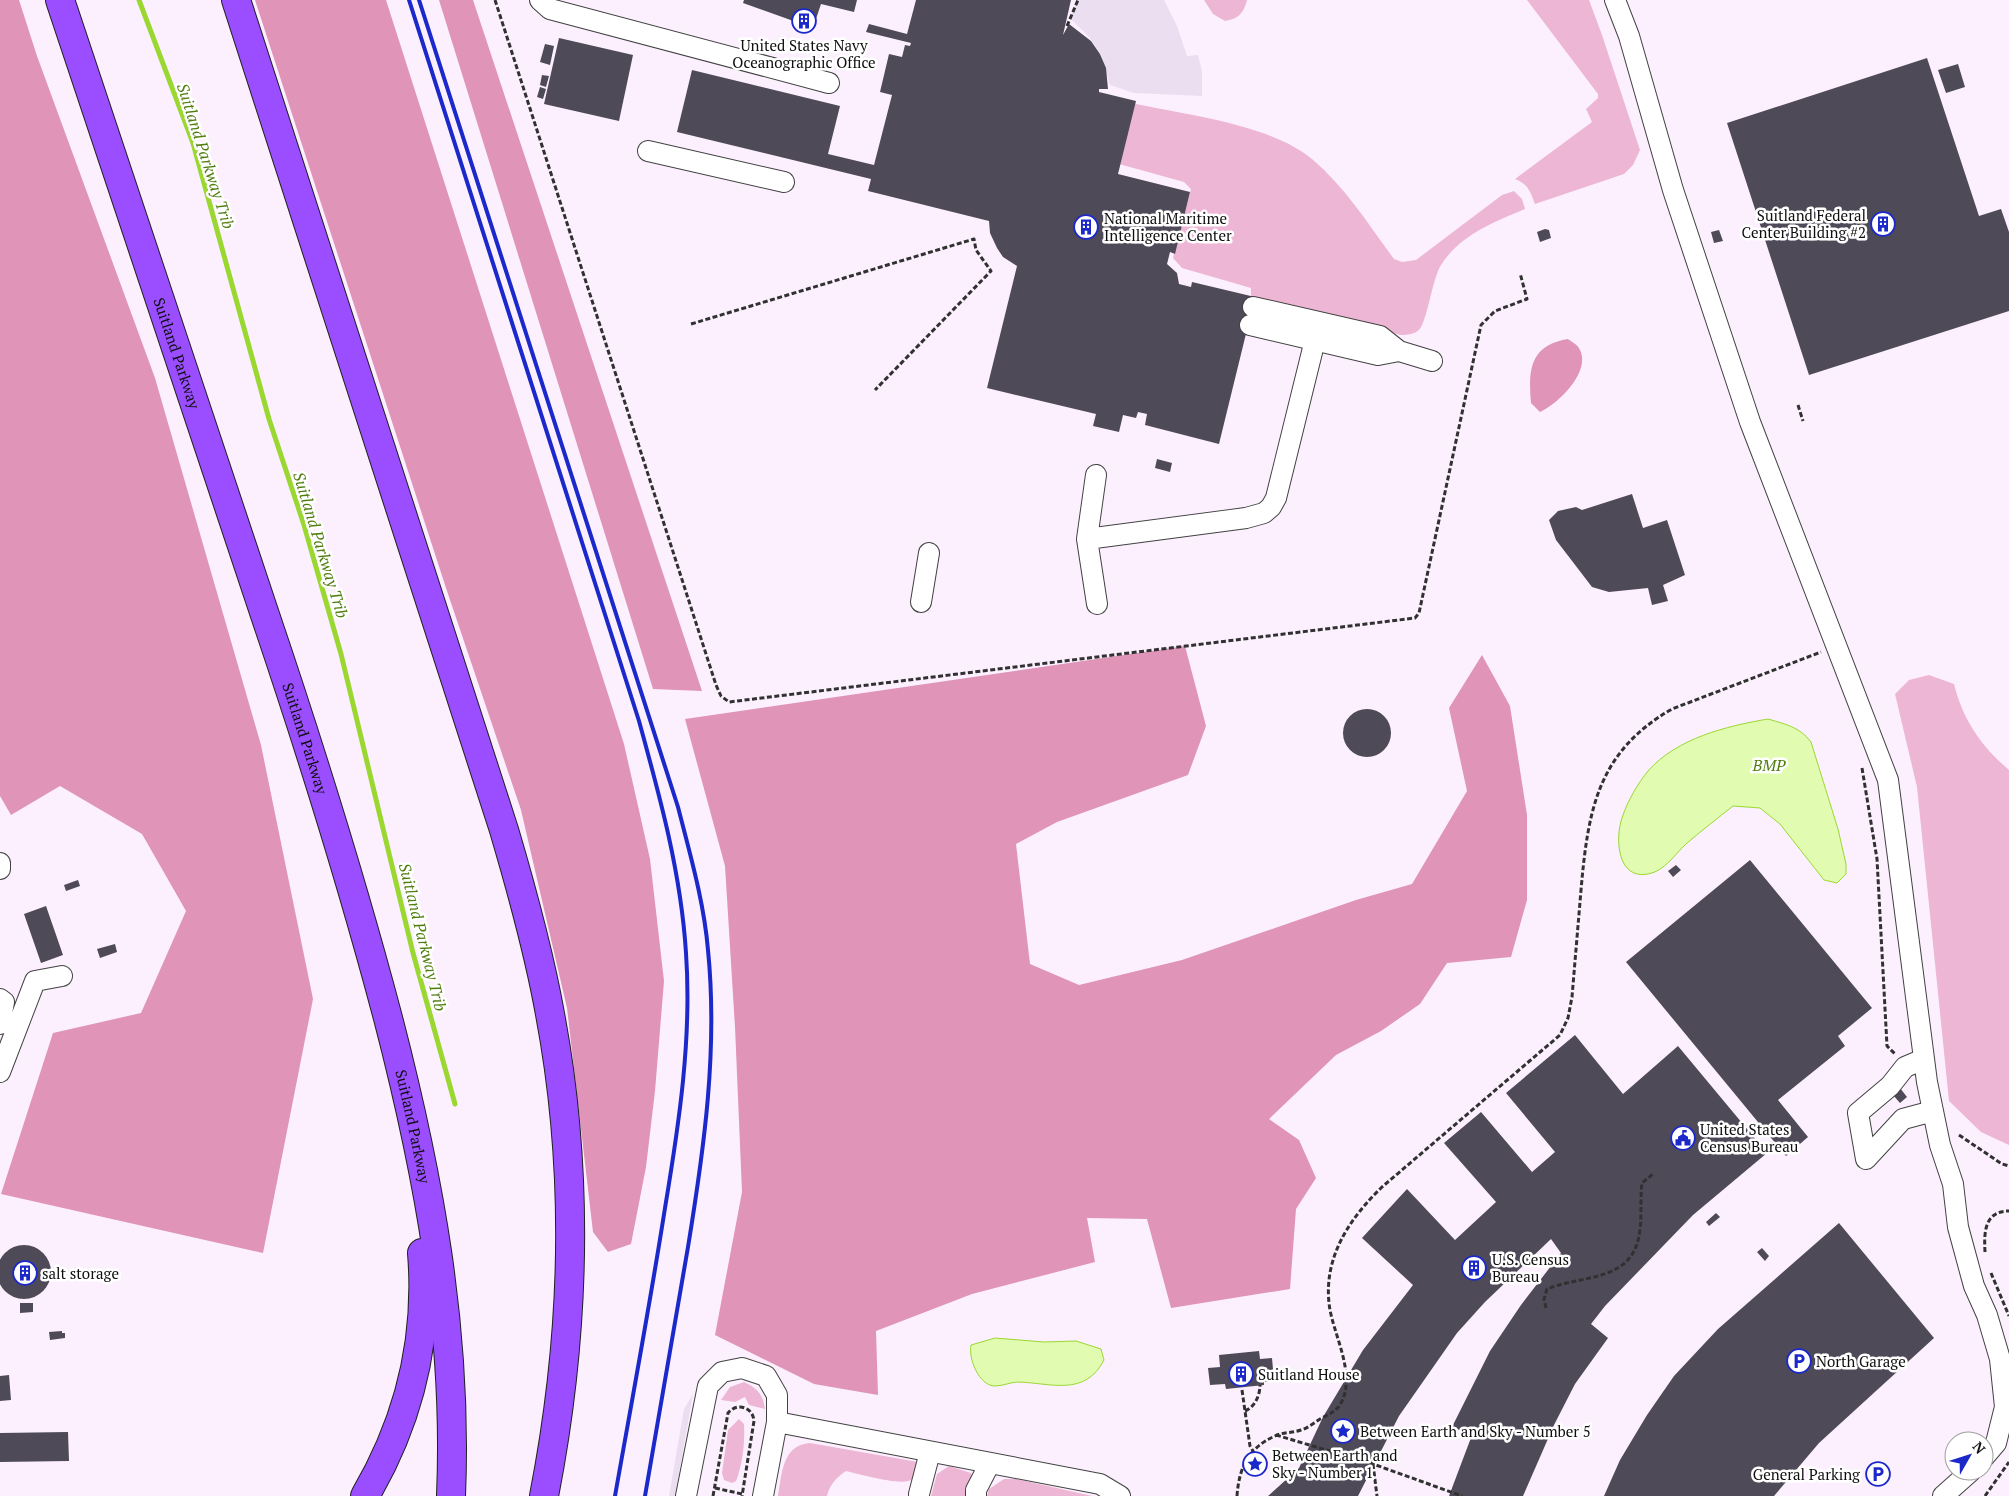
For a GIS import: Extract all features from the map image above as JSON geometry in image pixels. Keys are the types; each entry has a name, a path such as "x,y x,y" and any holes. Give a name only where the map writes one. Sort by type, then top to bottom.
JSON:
{"highway":[{"name":"Suitland Parkway","path":"60,0 324,791 363,924 410,1107 428,1196 448,1333 452,1425 451,1496"},
{"path":"236,0 504,830 530,922 550,1015 566,1142 570,1248 564,1365 544,1496"},
{"path":"365,1496 384,1462 402,1421 413,1383 421,1341 424,1276 415,1199 410,1107"}],"lane":[{"path":"540,0 550,9 829,83"},
{"path":"1615,0 1629,36 1673,190 1750,422 1888,780 1924,1059 1933,1110 1940,1145 1953,1184 1958,1227 1974,1286 1987,1315 2000,1359 2005,1407 1994,1445"},
{"path":"648,151 784,182"},
{"path":"1399,352 1380,336 1251,316 1315,340 1378,355 1399,352 1432,361"},
{"path":"1087,539 1246,518 1264,513 1271,507 1285,464 1315,340"},
{"path":"1096,475 1087,539 1097,604"},
{"path":"921,602 929,553"},
{"path":"0,863 0,869"},
{"path":"0,1072 35,981 62,976"},
{"path":"0,999 4,1002 0,1024"},
{"path":"1924,1059 1905,1067 1890,1086 1858,1113 1866,1159 1903,1119 1933,1110"},
{"path":"686,1496 708,1386 722,1372 742,1368 766,1376 777,1395 777,1422 763,1496"},
{"path":"777,1422 990,1465 1100,1484 1120,1496"},
{"path":"919,1494 930,1452"},
{"path":"976,1496 976,1490 990,1465"},
{"path":"1943,1496 1960,1481"}],"path":[{"path":"495,0 716,686 721,696 729,702 1415,618 1419,613 1481,325 1495,311 1527,299 1520,273"},
{"path":"1067,26 1078,0"},
{"path":"691,324 974,239 976,250 991,271 875,390"},
{"path":"1798,405 1803,421"},
{"path":"1237,1496 1238,1476 1242,1466 1253,1451 1276,1435 1302,1430 1330,1414 1341,1402 1344,1394 1345,1360 1329,1304 1328,1278 1336,1250 1360,1208 1382,1186 1560,1034 1568,1018 1586,836 1593,804 1614,761 1633,738 1657,718 1672,709 1822,652 1825,660"},
{"path":"1860,760 1876,858 1887,1046 1896,1056"},
{"path":"1958,1135 2002,1164 2009,1166"},
{"path":"1546,1308 1544,1299 1547,1289 1559,1284 1602,1276 1622,1266 1632,1254 1640,1230 1639,1202 1642,1183 1654,1173"},
{"path":"1986,1260 1985,1229 1988,1220 2000,1212 2009,1211"},
{"path":"1990,1270 2009,1316"},
{"path":"1245,1411 1249,1410 1260,1394 1260,1385"},
{"path":"1242,1390 1250,1446 1253,1451"},
{"path":"713,1496 728,1413 732,1408 738,1406 748,1409 754,1415 754,1421 742,1495 715,1488"},
{"path":"1276,1435 1373,1464 1462,1496"},
{"path":"1985,1496 2009,1462"},
{"path":"1373,1464 1377,1496"},
{"path":"1447,1496 1450,1492"}],"shaded area":[{"path":"0,0 19,0 37,56 155,378 261,745 313,999 263,1253 1,1194 53,1033 141,1013 186,911 142,834 60,786 11,815 0,796"},
{"path":"255,0 386,0 624,744 650,859 664,981 655,1091 646,1167 631,1244 608,1252 593,1232 567,1008 521,810 447,591"},
{"path":"439,0 473,0 702,691 653,689"},
{"path":"1077,0 1164,0 1177,26 1187,56 1198,55 1202,71 1202,96 1134,93 1110,85 1101,54 1089,37 1070,18"},
{"path":"1204,0 1247,0 1240,15 1225,21 1213,14"},
{"path":"1527,0 1589,0 1640,150 1633,165 1624,174 1535,204 1528,188 1515,179 1592,122 1586,109 1598,98 1598,94"},
{"path":"1132,103 1226,122 1274,137 1294,147 1324,170 1356,207 1394,259 1402,262 1416,260 1502,195 1514,191 1522,199 1525,209 1478,231 1458,245 1441,265 1425,319 1419,330 1413,333 1401,335 1251,301 1251,288 1182,268 1173,258 1191,189 1184,182 1119,164"},
{"path":"1568,339 1580,350 1581,368 1571,386 1563,395 1540,412 1531,403 1530,380 1534,361 1546,347 1555,342"},
{"path":"1185,646 1206,726 1188,775 1057,822 1016,844 1030,964 1079,985 1182,960 1356,900 1412,884 1467,791 1449,708 1482,655 1510,706 1527,815 1527,900 1511,957 1447,963 1420,1004 1381,1031 1336,1055 1269,1119 1299,1140 1316,1178 1296,1209 1290,1289 1171,1308 1147,1219 1087,1218 1095,1262 972,1294 876,1331 878,1395 814,1384 715,1335 742,1192 735,1027 725,866 685,719"},
{"path":"1929,675 1954,684 1962,709 1974,731 1990,752 2009,770 2009,1145 1981,1132 1949,1101 1917,787 1895,694 1909,680"},
{"path":"744,1382 759,1392 765,1409 749,1405 745,1397 735,1402 721,1400 730,1387"},
{"path":"693,1394 675,1496 669,1496 684,1409"},
{"path":"739,1419 744,1424 743,1452 736,1481 732,1483 724,1480 722,1473 728,1430"},
{"path":"810,1443 918,1462 916,1472 911,1480 898,1482 846,1471 834,1482 827,1496 778,1496 782,1470 789,1455 801,1445"},
{"path":"949,1466 971,1473 972,1479 966,1496 931,1496 937,1474"},
{"path":"1004,1479 1017,1479 1092,1496 987,1496 989,1489"}],"water":[{"name":"BMP","path":"1768,719 1797,729 1811,742 1838,829 1846,864 1846,874 1837,883 1824,880 1780,824 1760,808 1733,806 1686,844 1659,870 1648,874 1638,874 1630,871 1624,864 1621,856 1619,846 1620,826 1630,799 1648,771 1673,750 1704,735 1736,725"},
{"path":"995,1338 1044,1342 1076,1341 1101,1349 1104,1360 1096,1372 1087,1379 1077,1383 1055,1385 1018,1382 995,1386 989,1385 980,1376 973,1364 971,1345"}],"building":[{"name":"United States Navy Oceanographic Office","path":"744,0 857,0 854,12 821,4 813,28 743,3"},
{"name":"National Maritime Intelligence Center","path":"916,0 1071,0 1063,35 1069,24 1091,41 1100,54 1106,68 1108,89 1099,89 1099,92 1136,101 1118,174 1190,192 1175,254 1170,252 1167,264 1177,273 1179,284 1191,287 1192,282 1255,297 1219,444 1145,425 1147,414 1138,412 1136,418 1123,415 1119,432 1093,426 1096,414 987,388 1017,266 1003,257 997,248 990,233 989,221 868,191 871,179 677,132 692,70 840,106 828,154 874,165 892,95 880,92 889,54 902,57 905,45 910,46 911,43 866,32 869,24 907,34"},
{"path":"559,38 633,55 619,121 544,104"},
{"path":"545,44 554,46 550,65 540,62"},
{"name":"Suitland Federal Center Building #2","path":"1927,58 1979,216 2001,209 2009,232 2009,311 1809,375 1727,123"},
{"path":"1958,64 1965,87 1946,93 1938,70"},
{"path":"542,75 549,76 546,87 540,85"},
{"path":"540,87 546,89 543,99 537,97"},
{"path":"1545,229 1549,230 1551,238 1540,242 1537,232"},
{"path":"1719,230 1723,241 1714,243 1711,232"},
{"path":"1157,459 1172,463 1170,472 1155,468"},
{"path":"1632,494 1643,528 1667,520 1685,575 1663,585 1668,601 1652,605 1648,588 1609,592 1592,587 1556,540 1549,520 1558,511 1576,507 1582,510"},
{"path":"1367,709 1376,711 1384,716 1389,724 1391,733 1389,742 1384,750 1376,755 1367,757 1358,755 1350,750 1345,742 1343,733 1345,724 1350,716 1358,711"},
{"path":"1750,860 1872,1008 1838,1036 1845,1046 1778,1100 1808,1137 1786,1156 1626,962"},
{"path":"1676,865 1681,870 1673,877 1668,871"},
{"path":"78,880 80,886 66,891 64,885"},
{"path":"46,906 63,955 41,963 24,914"},
{"path":"115,944 117,952 100,958 97,949"},
{"name":"U.S. Census Bureau","path":"1575,1035 1623,1094 1678,1046 1767,1153 1693,1215 1605,1306 1591,1324 1608,1338 1575,1384 1554,1425 1523,1496 1449,1496 1472,1435 1452,1427 1490,1351 1521,1305 1561,1253 1551,1239 1485,1302 1457,1333 1399,1416 1358,1496 1268,1496 1299,1468 1323,1417 1363,1350 1413,1285 1362,1238 1407,1189 1455,1240 1496,1202 1444,1143 1481,1112 1532,1172 1555,1152 1506,1093"},
{"path":"1900,1088 1907,1097 1900,1103 1893,1095"},
{"path":"1716,1213 1720,1217 1709,1226 1706,1222"},
{"name":"North Garage","path":"1839,1223 1934,1338 1819,1443 1774,1496 1604,1496 1620,1460 1647,1415 1674,1376 1718,1329"},
{"name":"salt storage","path":"24,1245 34,1247 43,1253 49,1262 51,1272 49,1282 43,1291 34,1297 24,1299 14,1297 5,1291 -1,1282 -3,1272 -1,1262 5,1253 14,1247"},
{"path":"1762,1248 1769,1256 1765,1261 1757,1252"},
{"path":"20,1303 33,1303 33,1312 20,1313"},
{"path":"62,1331 62,1333 65,1333 65,1338 50,1340 49,1332"},
{"name":"Suitland House","path":"1259,1351 1260,1359 1272,1358 1274,1381 1264,1382 1264,1385 1226,1389 1225,1384 1210,1385 1208,1368 1220,1367 1219,1355"},
{"path":"9,1375 11,1400 0,1401 0,1376"},
{"path":"68,1432 69,1461 0,1462 0,1433"}],"waterway":[{"name":"Suitland Parkway Trib","path":"139,0 193,143 269,419 304,525 341,654 413,953 455,1104"}],"railway":[{"path":"409,0 639,721 662,807 674,864 683,923 687,985 686,1049 683,1081 659,1244 615,1496"},
{"path":"419,0 678,807 696,878 706,932 711,987 711,1025 708,1099 704,1136 688,1247 645,1496"}],"place":[{"name":"United States Navy Oceanographic Office","path":"804,21"},
{"name":"Suitland Federal Center Building #2","path":"1883,224"},
{"name":"National Maritime Intelligence Center","path":"1086,227"},
{"name":"United States Census Bureau","path":"1683,1138"},
{"name":"U.S. Census Bureau","path":"1474,1268"},
{"name":"salt storage","path":"25,1273"},
{"name":"North Garage","path":"1799,1361"},
{"name":"Suitland House","path":"1241,1374"},
{"name":"Between Earth and Sky - Number 5","path":"1343,1431"},
{"name":"Between Earth and Sky - Number 1","path":"1255,1464"},
{"name":"General Parking","path":"1878,1474"}]}
